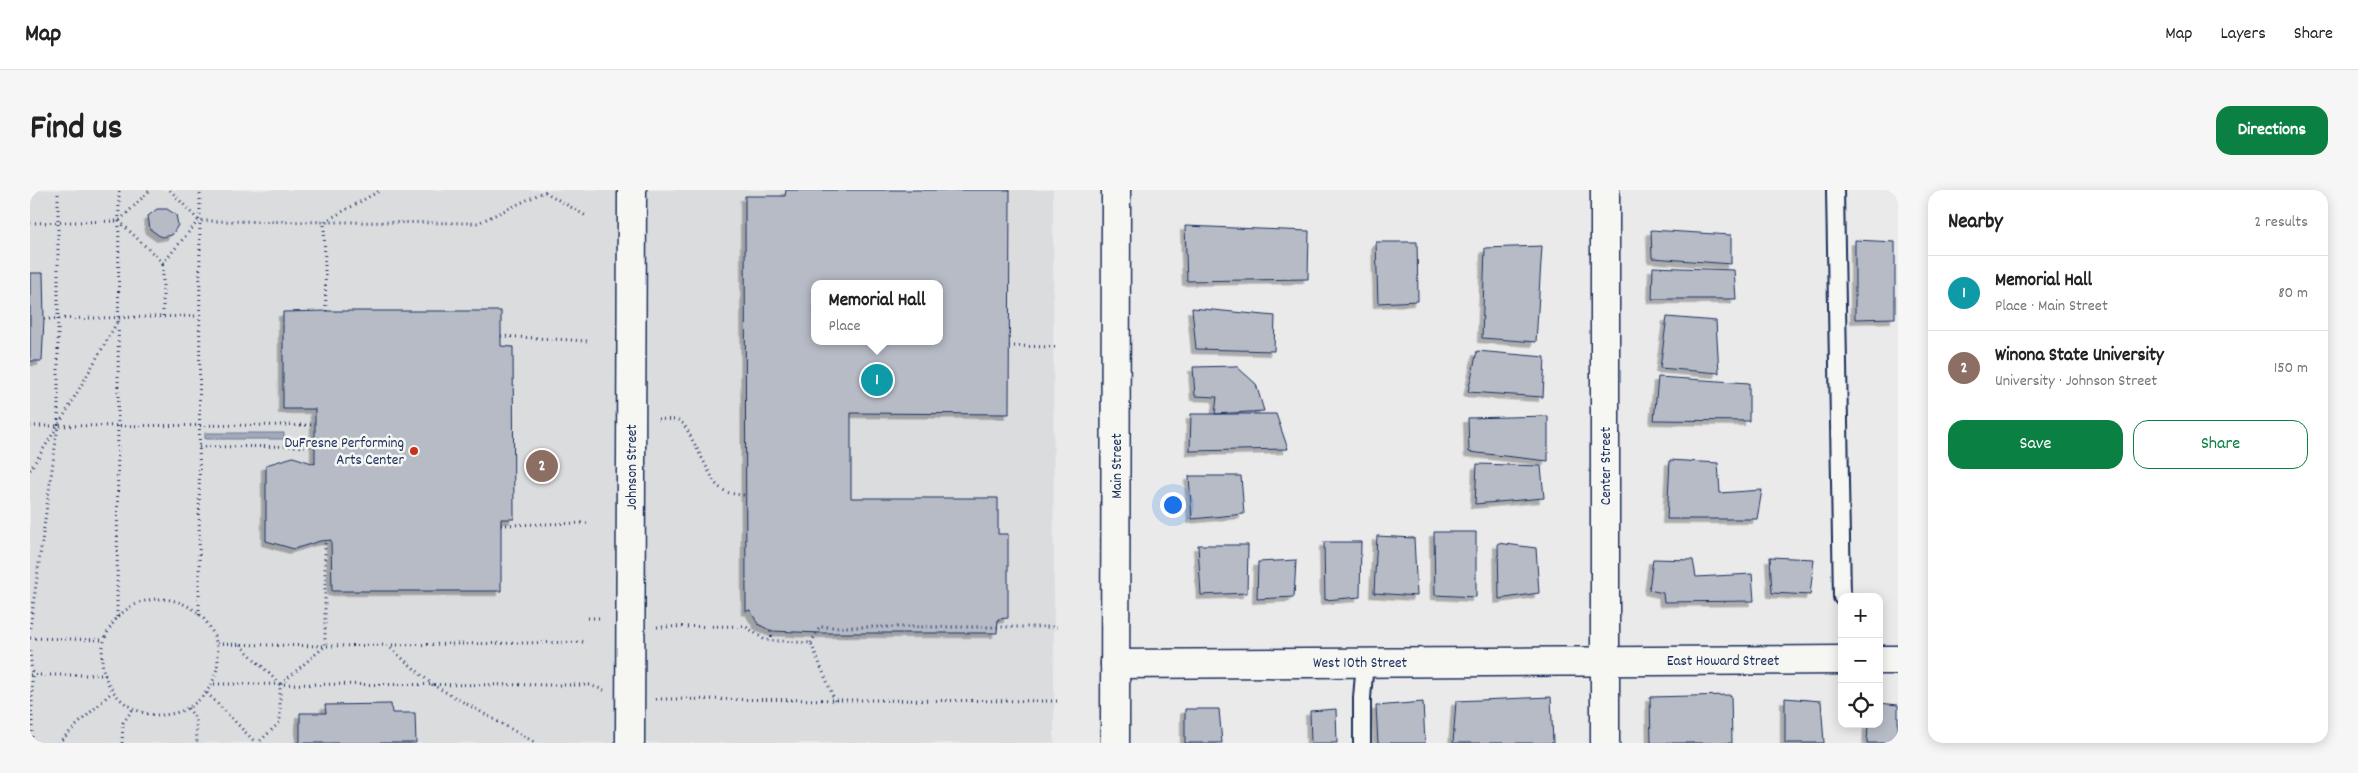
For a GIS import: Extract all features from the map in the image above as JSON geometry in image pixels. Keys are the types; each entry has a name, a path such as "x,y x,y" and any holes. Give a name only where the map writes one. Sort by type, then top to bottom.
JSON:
{"street":[{"name":"Johnson Street","path":"630,743 632,190"},
{"name":"Main Street","path":"1115,743 1116,190"},
{"name":"Center Street","path":"1605,190 1605,743"},
{"name":"West 10th Street","path":"1115,664 1605,660"},
{"name":"East Howard Street","path":"1605,660 1838,660"},
{"path":"1883,660 1898,660"}],"lane":[{"path":"1835,190 1842,593"},
{"path":"1362,743 1362,698 1365,662"}],"path":[{"path":"30,628 58,426 58,190"},
{"path":"117,617 120,426 120,190"},
{"path":"30,223 119,221 150,190"},
{"path":"170,190 199,221 478,223 548,190"},
{"path":"199,615 198,316 200,190"},
{"path":"324,222 381,190"},
{"path":"544,192 586,216"},
{"path":"119,221 163,263"},
{"path":"163,316 163,263 199,221"},
{"path":"324,222 326,311"},
{"path":"44,319 198,316"},
{"path":"30,470 58,426 119,318"},
{"path":"501,336 587,341"},
{"path":"1009,346 1056,347"},
{"path":"631,420 669,418 684,424 715,483 722,490 729,493 744,495"},
{"path":"30,426 315,425"},
{"path":"199,447 315,446"},
{"path":"501,525 587,523"},
{"path":"280,684 325,646 325,541"},
{"path":"159,598 180,601 199,615 210,628 217,644 219,665 214,684 207,693 188,708 170,716 151,716 133,709 112,692 103,658 104,640 117,617 136,603 159,598"},
{"path":"588,618 603,618"},
{"path":"651,627 745,626 760,637 772,641 811,643"},
{"path":"811,643 820,627 1057,627"},
{"path":"771,631 772,641"},
{"path":"30,638 104,640"},
{"path":"217,644 325,646 587,642"},
{"path":"811,643 835,701"},
{"path":"207,693 257,743 280,722 280,684 239,644"},
{"path":"386,645 433,685 536,743"},
{"path":"30,651 32,743"},
{"path":"31,675 106,675"},
{"path":"58,743 112,692"},
{"path":"188,708 196,719 197,743"},
{"path":"122,743 122,723 133,709"}],"shaded area":[{"path":"30,190 1053,190 1054,743 30,743"}],"water":[{"path":"205,433 284,433 284,439 205,439"}],"building":[{"path":"786,190 1010,190 1009,414 851,413 851,498 998,498 998,534 1008,534 1008,618 998,619 997,633 821,633 771,631 758,624 750,610 746,611 745,196 785,196"},
{"path":"157,209 167,209 176,215 178,225 172,235 161,237 150,229 148,216"},
{"path":"1185,226 1309,231 1308,279 1187,281"},
{"path":"1651,230 1731,235 1731,264 1652,258"},
{"path":"1855,240 1895,242 1895,318 1855,319"},
{"path":"1376,242 1417,242 1418,301 1378,303"},
{"path":"1542,246 1536,342 1482,338 1485,248"},
{"path":"1653,267 1734,270 1736,299 1652,299"},
{"path":"30,273 43,273 44,319 42,361 30,361"},
{"path":"1192,308 1275,316 1274,351 1196,349"},
{"name":"DuFresne Performing Arts Center","path":"501,311 501,346 513,347 514,519 501,519 501,591 332,591 331,540 320,541 294,549 266,541 266,465 293,457 315,464 315,409 283,409 283,312"},
{"path":"1667,317 1716,321 1719,373 1660,368"},
{"path":"1477,351 1545,357 1543,397 1468,392"},
{"path":"1236,366 1256,384 1264,411 1215,414 1217,397 1195,396 1193,367"},
{"path":"1658,377 1749,383 1749,421 1654,420"},
{"path":"1191,414 1276,414 1288,449 1190,451"},
{"path":"1548,416 1548,461 1469,452 1468,418"},
{"path":"1670,460 1718,463 1720,493 1762,490 1757,519 1667,519"},
{"path":"1477,464 1541,466 1544,498 1475,504"},
{"path":"1189,476 1241,476 1244,514 1192,519"},
{"path":"1434,532 1476,532 1476,597 1435,595"},
{"path":"1377,536 1414,538 1417,596 1374,593"},
{"path":"1324,542 1361,542 1360,597 1325,600"},
{"path":"1498,543 1536,548 1539,593 1499,599"},
{"path":"1198,545 1248,545 1247,593 1201,595"},
{"path":"1770,557 1814,559 1810,595 1772,593"},
{"path":"1653,559 1693,560 1696,577 1752,574 1754,601 1664,602 1663,593 1649,590"},
{"path":"1296,560 1294,597 1257,599 1258,562"},
{"path":"1731,695 1732,743 1651,743 1650,697"},
{"path":"1551,697 1553,743 1453,743 1456,701"},
{"path":"1785,698 1821,701 1824,743 1785,743"},
{"path":"1423,702 1425,743 1378,743 1376,706"},
{"path":"1883,703 1898,705 1898,743 1867,743 1868,728 1883,728"},
{"path":"391,704 392,713 415,713 416,743 298,743 300,741 300,713 326,713 325,705"},
{"path":"1185,709 1219,709 1222,743 1185,743"},
{"path":"1336,709 1337,743 1311,743 1310,711"}],"place":[{"name":"Memorial Hall","path":"877,380"},
{"name":"DuFresne Performing Arts Center","path":"414,451"},
{"name":"Winona State University","path":"542,466"}]}
